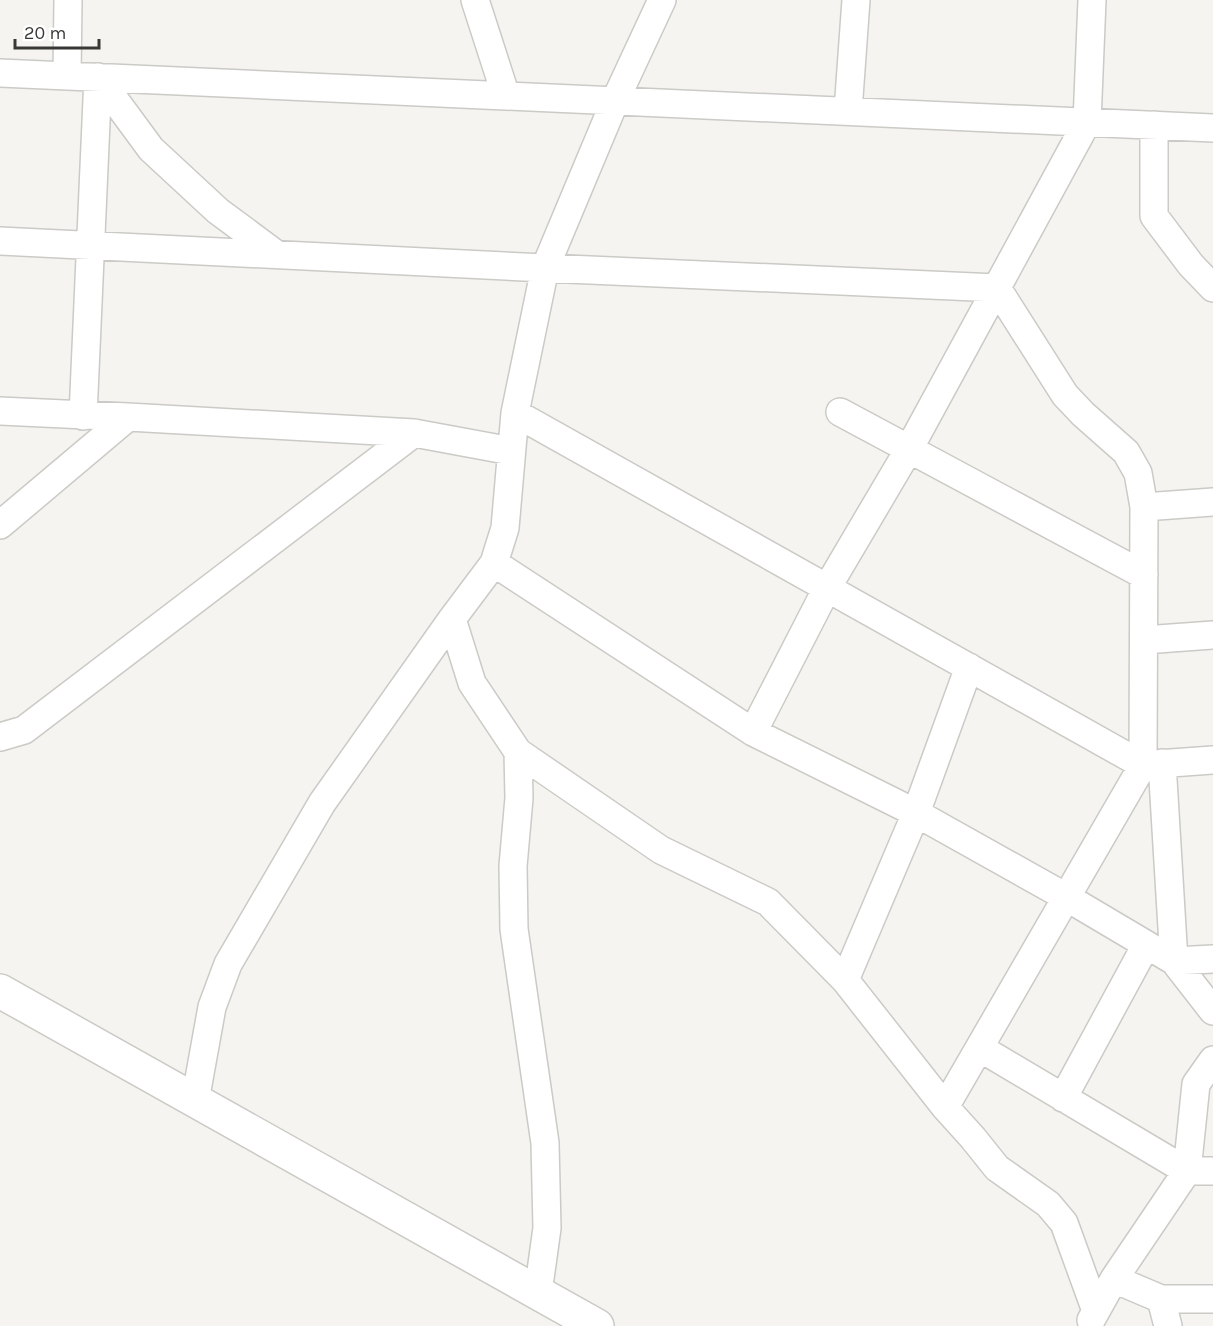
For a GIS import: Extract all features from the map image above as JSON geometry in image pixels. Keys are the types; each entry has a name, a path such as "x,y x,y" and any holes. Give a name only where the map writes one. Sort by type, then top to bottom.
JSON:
{"street":[{"path":"67,76 68,0"},
{"path":"475,0 506,96"},
{"path":"195,1101 212,1007 228,964 322,803 494,563 505,528 515,413 545,268 615,101 662,0"},
{"path":"848,111 856,0"},
{"path":"753,732 827,588 909,449 1087,122 1092,0"},
{"path":"0,73 1213,128"},
{"path":"83,416 98,77"},
{"path":"98,77 151,149 218,211 276,254"},
{"path":"1154,125 1154,216 1191,265 1213,288"},
{"path":"0,241 997,288"},
{"path":"997,288 1065,395 1126,452 1138,473 1144,507 1144,640 1152,764 1174,962"},
{"path":"0,411 414,433 511,452"},
{"path":"840,412 1144,574"},
{"path":"515,413 969,668 1152,764 1213,760"},
{"path":"0,525 128,417"},
{"path":"0,737 24,730 414,433"},
{"path":"1144,507 1213,502"},
{"path":"494,563 753,732 916,813 1066,897 1174,962 1213,1011"},
{"path":"452,619 472,683 518,752 661,849 768,902 845,980 945,1107 997,1168 1048,1204 1064,1223 1092,1319"},
{"path":"1144,640 1213,635"},
{"path":"845,980 916,813 969,668"},
{"path":"518,752 519,798 513,866 514,929 545,1143 547,1228 538,1293"},
{"path":"945,1107 1066,897 1152,764"},
{"path":"1063,1098 1146,945"},
{"path":"1174,962 1213,959"},
{"path":"0,992 597,1326"},
{"path":"980,1048 1186,1171 1213,1171"},
{"path":"1092,1319 1114,1279 1186,1171 1196,1084 1213,1060"},
{"path":"1114,1279 1161,1299 1213,1299"},
{"path":"1161,1299 1168,1326"}]}
